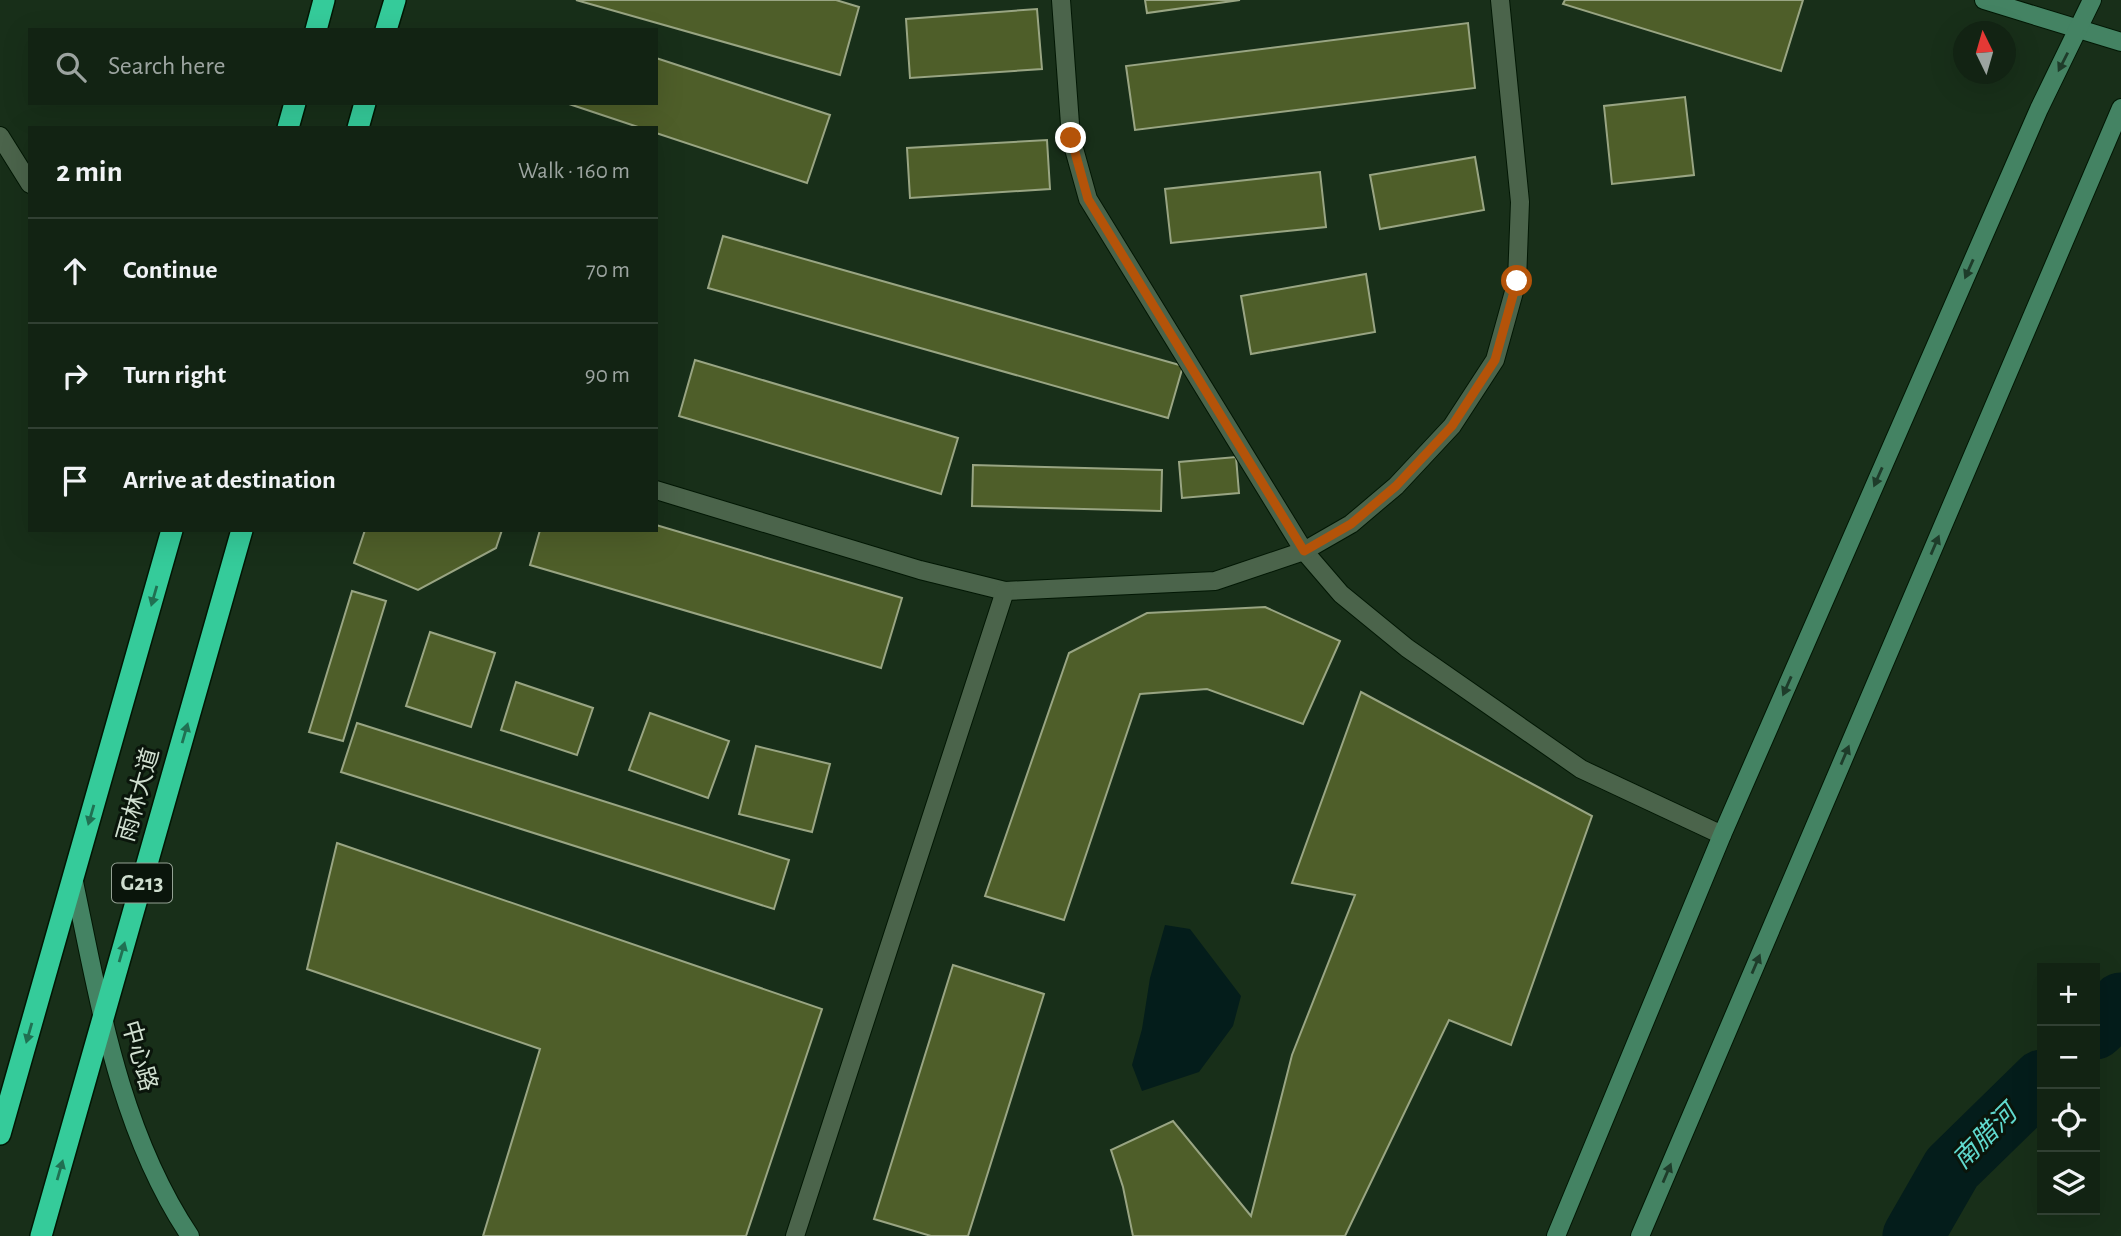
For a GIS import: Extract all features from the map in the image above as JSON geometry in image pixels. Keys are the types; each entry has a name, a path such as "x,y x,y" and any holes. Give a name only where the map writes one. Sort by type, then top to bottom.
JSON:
{"highway":[{"path":"317,28 324,0"},
{"path":"387,28 394,0"},
{"path":"289,126 294,105"},
{"path":"359,126 364,105"},
{"name":"雨林大道","path":"0,1133 172,532"},
{"name":"雨林大道","path":"41,1236 241,532"}],"street":[{"path":"1061,0 1071,138 1088,199 1304,551 1341,594 1407,648 1581,769 1721,835"},
{"path":"658,490 920,570 1005,591 1215,581 1304,551 1351,524 1396,486 1452,426 1495,360 1517,281 1520,202 1500,0"},
{"path":"1984,0 2121,42"},
{"path":"1556,1236 1721,835 2039,109 2092,0"},
{"path":"1640,1236 2121,108"},
{"path":"0,136 28,181"},
{"path":"794,1236 1005,591"},
{"name":"中心路","path":"73,877 103,1019 130,1113 171,1208 190,1236"}],"water":[{"path":"1165,925 1190,929 1241,996 1233,1026 1199,1072 1142,1091 1132,1065 1142,1029 1150,978"}],"building":[{"path":"576,0 836,0 859,7 840,75"},
{"path":"1145,0 1240,0 1147,13"},
{"path":"1565,0 1803,0 1781,71 1563,4"},
{"path":"1037,9 1042,69 910,78 906,19"},
{"path":"1468,23 1475,88 1135,130 1126,66"},
{"path":"658,59 830,115 807,183 658,134 658,126 635,126 572,105 658,105"},
{"path":"1685,97 1694,175 1612,184 1604,106"},
{"path":"1047,140 1050,189 910,198 907,148"},
{"path":"1475,157 1484,210 1380,229 1370,175"},
{"path":"1320,172 1326,227 1171,243 1165,189"},
{"path":"723,236 1183,366 1168,418 708,288"},
{"path":"1366,274 1375,332 1251,354 1241,296"},
{"path":"695,360 958,438 941,494 679,416"},
{"path":"1236,457 1239,493 1182,498 1179,462"},
{"path":"973,465 1162,470 1161,511 972,506"},
{"path":"658,526 902,598 881,668 530,565 539,532 658,532"},
{"path":"364,532 501,532 496,548 418,590 354,563"},
{"path":"352,591 386,601 343,741 309,732"},
{"path":"1265,607 1340,641 1303,724 1207,689 1140,694 1064,920 985,896 1069,653 1147,613"},
{"path":"430,632 495,653 471,727 406,706"},
{"path":"516,682 593,708 577,755 501,730"},
{"path":"1361,692 1592,816 1511,1045 1449,1020 1345,1236 1133,1236 1123,1187 1111,1150 1173,1121 1251,1216 1292,1055 1355,895 1292,883"},
{"path":"650,713 729,741 708,798 629,770"},
{"path":"357,723 789,860 774,909 341,772"},
{"path":"756,746 830,764 812,832 739,814"},
{"path":"337,843 822,1009 746,1236 483,1236 540,1049 307,969"},
{"path":"953,965 1044,994 968,1236 931,1236 874,1219"}],"waterway":[{"name":"南腊河","path":"2098,1026 2121,1003"},
{"name":"南腊河","path":"1913,1236 1952,1168 2037,1085"}],"route":[{"path":"1071,138 1088,199 1304,551 1351,524 1396,486 1452,426 1495,360 1517,281"}]}
